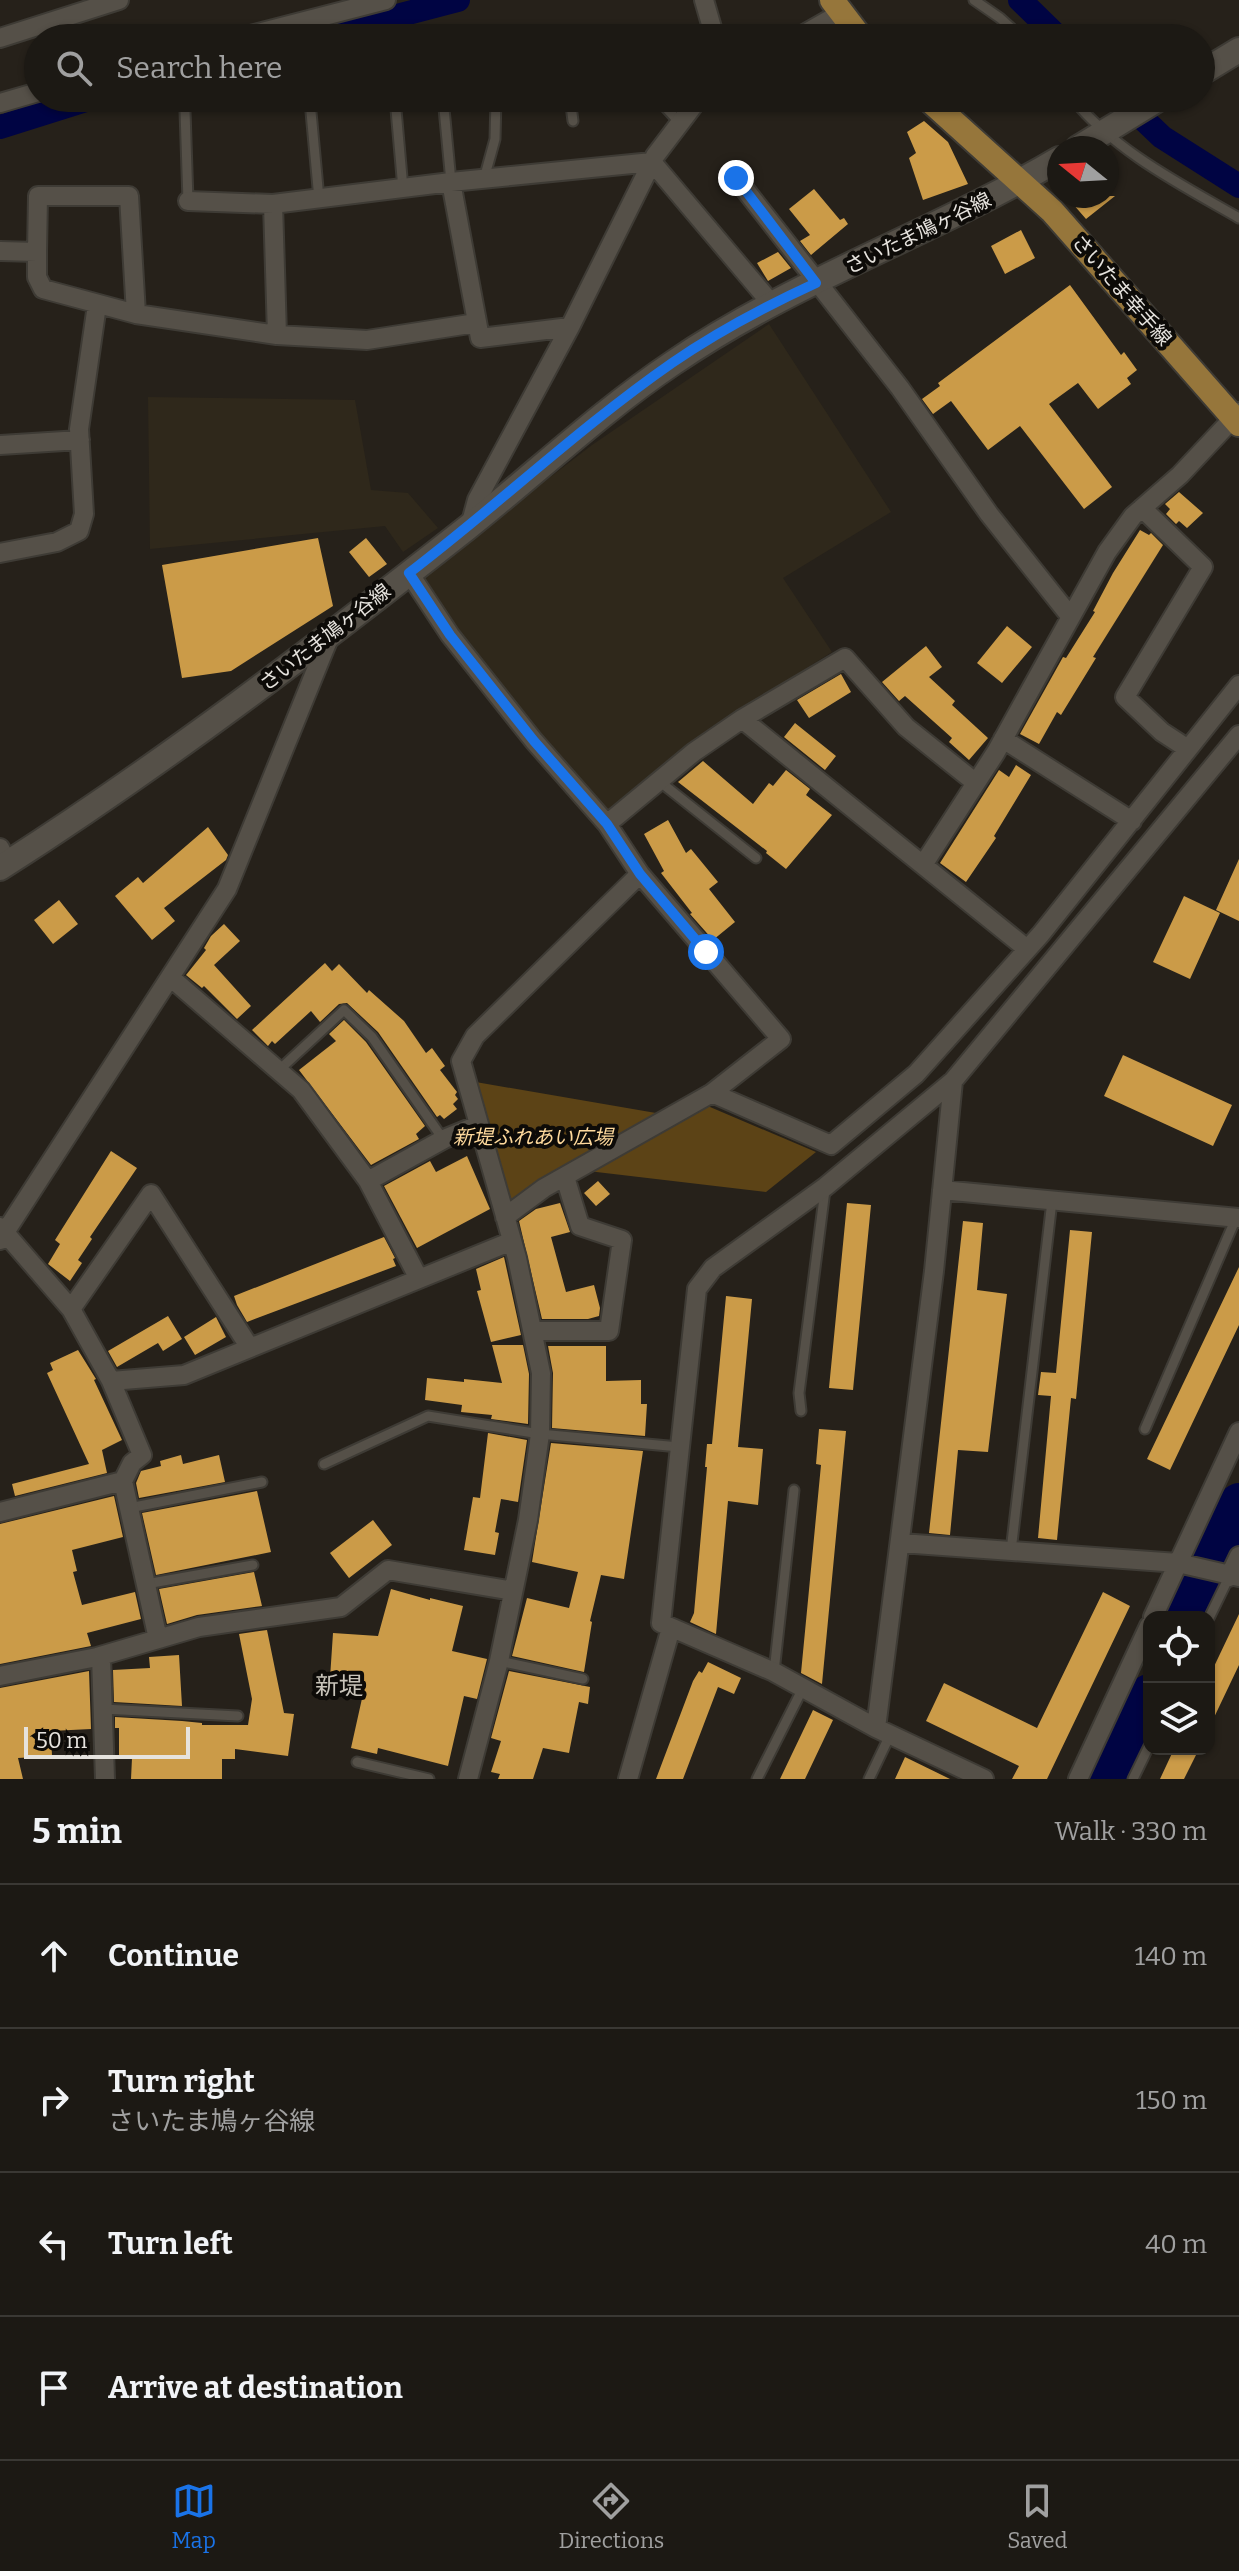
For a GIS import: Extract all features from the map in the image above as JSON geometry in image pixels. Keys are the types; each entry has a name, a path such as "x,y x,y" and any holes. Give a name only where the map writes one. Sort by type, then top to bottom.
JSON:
{"main road":[{"path":"837,6 850,24"},
{"path":"1215,65 1239,50"},
{"name":"さいたま幸手線","path":"943,112 1052,211 1237,418"},
{"path":"1099,136 1138,112"},
{"name":"さいたま鳩ヶ谷線","path":"2,860 84,814 206,729 470,526 574,437 673,363 771,303 1047,166"}],"street":[{"path":"44,24 119,0"},
{"path":"293,24 386,0"},
{"path":"704,0 711,24"},
{"path":"814,24 837,6"},
{"path":"0,38 24,30"},
{"path":"0,103 24,96"},
{"path":"470,526 477,500 570,327 652,162 688,112"},
{"path":"188,201 273,204 652,162"},
{"path":"652,162 771,303"},
{"path":"736,178 900,388 989,514 1070,616"},
{"path":"451,182 480,338 570,327"},
{"path":"136,314 129,196 38,196 37,277 43,289 97,305 136,314 277,335 367,340 476,323"},
{"path":"273,204 277,335"},
{"path":"0,251 24,249 37,252"},
{"path":"0,553 57,542 79,531 84,514 80,440 97,305"},
{"path":"923,865 1003,739 1107,552 1133,516 1237,418"},
{"path":"0,445 80,440"},
{"path":"1142,508 1203,567 1125,697 1162,732 1188,749"},
{"path":"409,573 450,635 534,741 607,824 640,874 781,1039 712,1093 544,1188 505,1217"},
{"path":"158,1639 123,1481 132,1463 142,1455 111,1381 71,1309 2,1233 227,889 332,630"},
{"path":"607,824 694,752 742,719 845,658 906,727 976,783"},
{"path":"712,1093 831,1145 916,1074 1027,949 1239,685"},
{"path":"742,719 1027,949"},
{"path":"984,1779 883,1731 774,1672 661,1623 697,1289 713,1268 825,1187 953,1081 1239,735"},
{"path":"1003,739 1132,821"},
{"path":"468,1779 499,1661 528,1520 540,1434 541,1373 512,1241 461,1061 475,1036 640,874"},
{"path":"170,977 301,1090 368,1181 419,1279"},
{"path":"883,1731 953,1081"},
{"path":"368,1181 444,1139 478,1125"},
{"path":"533,1331 609,1331 622,1240 580,1226 565,1177"},
{"path":"942,1190 1238,1218"},
{"path":"71,1309 151,1194 250,1348"},
{"path":"111,1381 184,1375 512,1241"},
{"path":"1156,1611 1239,1432"},
{"path":"0,1512 123,1481"},
{"path":"901,1543 1178,1563 1234,1577 1239,1556"},
{"path":"0,1676 101,1656 199,1627 341,1607 388,1570 513,1591"},
{"path":"628,1779 671,1628"},
{"path":"1078,1779 1143,1639"},
{"path":"101,1656 105,1779"}],"lane":[{"path":"974,0 1007,24"},
{"path":"185,112 188,201"},
{"path":"311,112 319,199"},
{"path":"396,112 403,189"},
{"path":"444,112 451,182"},
{"path":"484,179 495,139 496,112"},
{"path":"572,112 573,121"},
{"path":"670,112 680,123"},
{"path":"1088,112 1137,157 1239,218"},
{"path":"659,781 756,858"},
{"path":"278,1071 344,1010 372,1037 444,1139"},
{"path":"801,1411 799,1393 825,1187"},
{"path":"1011,1551 1053,1200"},
{"path":"1145,1429 1238,1218"},
{"path":"324,1464 428,1416 540,1434 679,1447"},
{"path":"129,1508 262,1482"},
{"path":"774,1672 794,1490"},
{"path":"146,1584 253,1565"},
{"path":"1213,1611 1234,1577"},
{"path":"499,1661 583,1679"},
{"path":"757,1779 803,1688"},
{"path":"103,1709 238,1716"},
{"path":"869,1779 883,1731"},
{"path":"1133,1779 1145,1755"},
{"path":"357,1762 429,1779"}],"shaded area":[{"path":"769,324 891,512 783,578 832,652 700,736 613,811 603,807 465,643 420,577 592,445"},
{"path":"148,397 355,400 371,490 408,493 438,528 403,552 385,526 150,549"}],"green space":[{"name":"新堤ふれあい広場","path":"470,1081 656,1113 505,1206"},
{"name":"新堤ふれあい広場","path":"703,1104 816,1152 766,1192 588,1171"}],"building":[{"path":"924,121 948,142 968,184 923,200 909,158 916,153 907,132"},
{"path":"814,189 840,220 844,218 848,224 811,255 800,241 810,235 789,209"},
{"path":"1076,208 1100,208 1086,219"},
{"path":"1021,230 1035,258 1005,274 991,246"},
{"path":"778,252 791,268 768,281 757,263"},
{"path":"1070,285 1121,355 1124,352 1137,370 1127,378 1131,384 1098,409 1078,383 1049,404 1112,487 1084,509 1020,426 988,450 951,401 933,414 922,399 940,386 938,383"},
{"path":"1179,492 1203,513 1187,528 1179,521 1176,524 1166,514 1170,509 1165,504"},
{"path":"1140,530 1149,535 1151,533 1163,545 1093,657 1096,658 1061,715 1057,712 1039,744 1020,734 1063,657 1066,658 1095,612 1113,573"},
{"path":"318,538 333,606 231,671 182,678 162,565"},
{"path":"366,538 387,564 369,577 349,552"},
{"path":"1007,626 1032,647 1002,683 977,663"},
{"path":"926,646 942,667 929,677 955,701 952,705 988,738 969,760 949,742 952,738 905,696 899,701 882,682"},
{"path":"841,674 851,692 809,718 797,700"},
{"path":"795,723 836,756 825,770 784,737"},
{"path":"703,761 753,804 769,783 773,786 786,770 810,789 806,795 832,815 786,869 678,782"},
{"path":"1016,765 1031,775 994,836 996,838 966,882 940,863 999,770 1009,777"},
{"path":"668,820 686,853 691,849 718,882 709,889 735,922 713,940 661,873 664,871 644,834"},
{"path":"208,827 228,855 226,860 164,908 175,921 152,940 115,896 138,877 143,883"},
{"path":"1239,859 1239,921 1216,910"},
{"path":"1184,896 1220,913 1190,979 1153,962"},
{"path":"59,900 78,924 53,944 34,920"},
{"path":"224,924 240,941 214,965 251,1006 237,1019 204,986 202,988 186,975 206,950 204,948 211,936"},
{"path":"325,963 332,971 339,964 367,993 369,990 404,1021 426,1053 432,1048 445,1066 440,1070 457,1092 455,1095 458,1099 453,1104 457,1109 444,1119 440,1115 437,1117 378,1032 347,1003 339,1004 320,1022 311,1011 275,1044 272,1041 268,1046 252,1030"},
{"path":"344,1020 366,1042 425,1126 416,1134 419,1139 371,1165 299,1070 336,1041 329,1034"},
{"path":"1123,1055 1232,1105 1213,1146 1104,1096"},
{"path":"111,1151 137,1168 90,1237 92,1239 78,1260 82,1263 70,1281 48,1264 60,1244 55,1240"},
{"path":"467,1156 490,1209 417,1248 384,1186 430,1161 436,1172"},
{"path":"598,1181 610,1194 596,1206 584,1193"},
{"path":"560,1203 570,1232 551,1237 566,1292 594,1285 599,1316 588,1319 542,1319 519,1221 536,1209"},
{"path":"847,1203 871,1205 853,1390 829,1388"},
{"path":"963,1221 983,1223 977,1290 1007,1294 988,1452 958,1450 950,1535 929,1533"},
{"path":"1070,1230 1092,1232 1076,1399 1071,1398 1057,1540 1038,1538 1051,1396 1038,1395 1041,1372 1056,1373"},
{"path":"384,1237 396,1266 247,1322 237,1305 234,1296"},
{"path":"504,1257 521,1335 491,1342 477,1291 481,1290 476,1269"},
{"path":"1239,1267 1239,1325 1170,1470 1147,1459"},
{"path":"726,1296 752,1299 738,1447 763,1449 758,1505 728,1501 716,1634 690,1622 694,1613 707,1444 712,1444"},
{"path":"168,1316 182,1339 163,1351 158,1343 117,1367 108,1351"},
{"path":"216,1317 226,1337 195,1355 184,1337"},
{"path":"492,1345 523,1345 529,1374 528,1424 491,1419 492,1415 461,1412 462,1405 425,1400 427,1378 502,1383"},
{"path":"548,1346 606,1346 606,1381 641,1380 641,1404 647,1404 645,1436 552,1428 553,1373"},
{"path":"78,1350 96,1379 122,1440 102,1450 107,1473 15,1496 12,1484 89,1464 47,1373 53,1370 50,1363"},
{"path":"819,1429 846,1431 822,1684 801,1673 821,1465 816,1464"},
{"path":"488,1433 527,1440 518,1502 501,1499 495,1532 499,1533 495,1555 464,1550 473,1497 480,1498"},
{"path":"551,1443 643,1451 624,1579 601,1575 590,1621 584,1672 512,1656 527,1598 569,1608 578,1572 532,1562"},
{"path":"181,1455 183,1464 219,1455 225,1482 139,1498 136,1483 141,1471 161,1466 160,1461"},
{"path":"257,1491 271,1552 156,1575 142,1513"},
{"path":"114,1496 123,1537 72,1550 77,1571 73,1572 82,1605 135,1592 141,1619 87,1633 91,1646 0,1664 0,1524"},
{"path":"373,1520 392,1545 349,1578 330,1553"},
{"path":"254,1572 262,1606 197,1615 167,1624 159,1589"},
{"path":"391,1589 463,1606 452,1651 487,1659 477,1699 464,1696 448,1766 378,1748 377,1754 351,1748 363,1694 329,1693 333,1633 378,1636"},
{"path":"1103,1592 1130,1606 1047,1779 1012,1779 1019,1766 926,1721 944,1683 1037,1728"},
{"path":"1239,1614 1239,1665 1215,1715 1215,1664"},
{"path":"267,1630 284,1713 294,1714 288,1756 235,1749 235,1759 222,1759 222,1779 131,1779 132,1758 119,1758 119,1728 115,1728 115,1717 202,1725 248,1725 252,1699 239,1634"},
{"path":"179,1655 182,1706 114,1702 113,1670 150,1668 149,1657"},
{"path":"708,1662 741,1678 734,1694 718,1687 683,1779 656,1779 693,1681"},
{"path":"89,1671 91,1729 51,1731 52,1756 18,1758 23,1779 0,1779 0,1688"},
{"path":"509,1671 590,1687 588,1704 579,1702 569,1753 543,1748 533,1779 498,1779 500,1774 491,1772 501,1741 491,1738"},
{"path":"813,1710 833,1720 805,1779 780,1779"},
{"path":"1171,1755 1196,1755 1184,1779 1160,1779"},
{"path":"905,1757 950,1779 895,1779"}],"waterway":[{"path":"366,24 458,0"},
{"path":"1020,0 1045,24"},
{"path":"0,127 48,112"},
{"path":"1136,112 1162,137 1239,186"},
{"path":"1188,1611 1239,1503"},
{"path":"1109,1779 1143,1707"}],"district":[{"name":"新堤","path":"339,1686"}],"route":[{"path":"706,952 640,874 607,824 534,741 450,635 409,573 470,526 574,437 673,363 771,303 816,283 736,178"}]}
